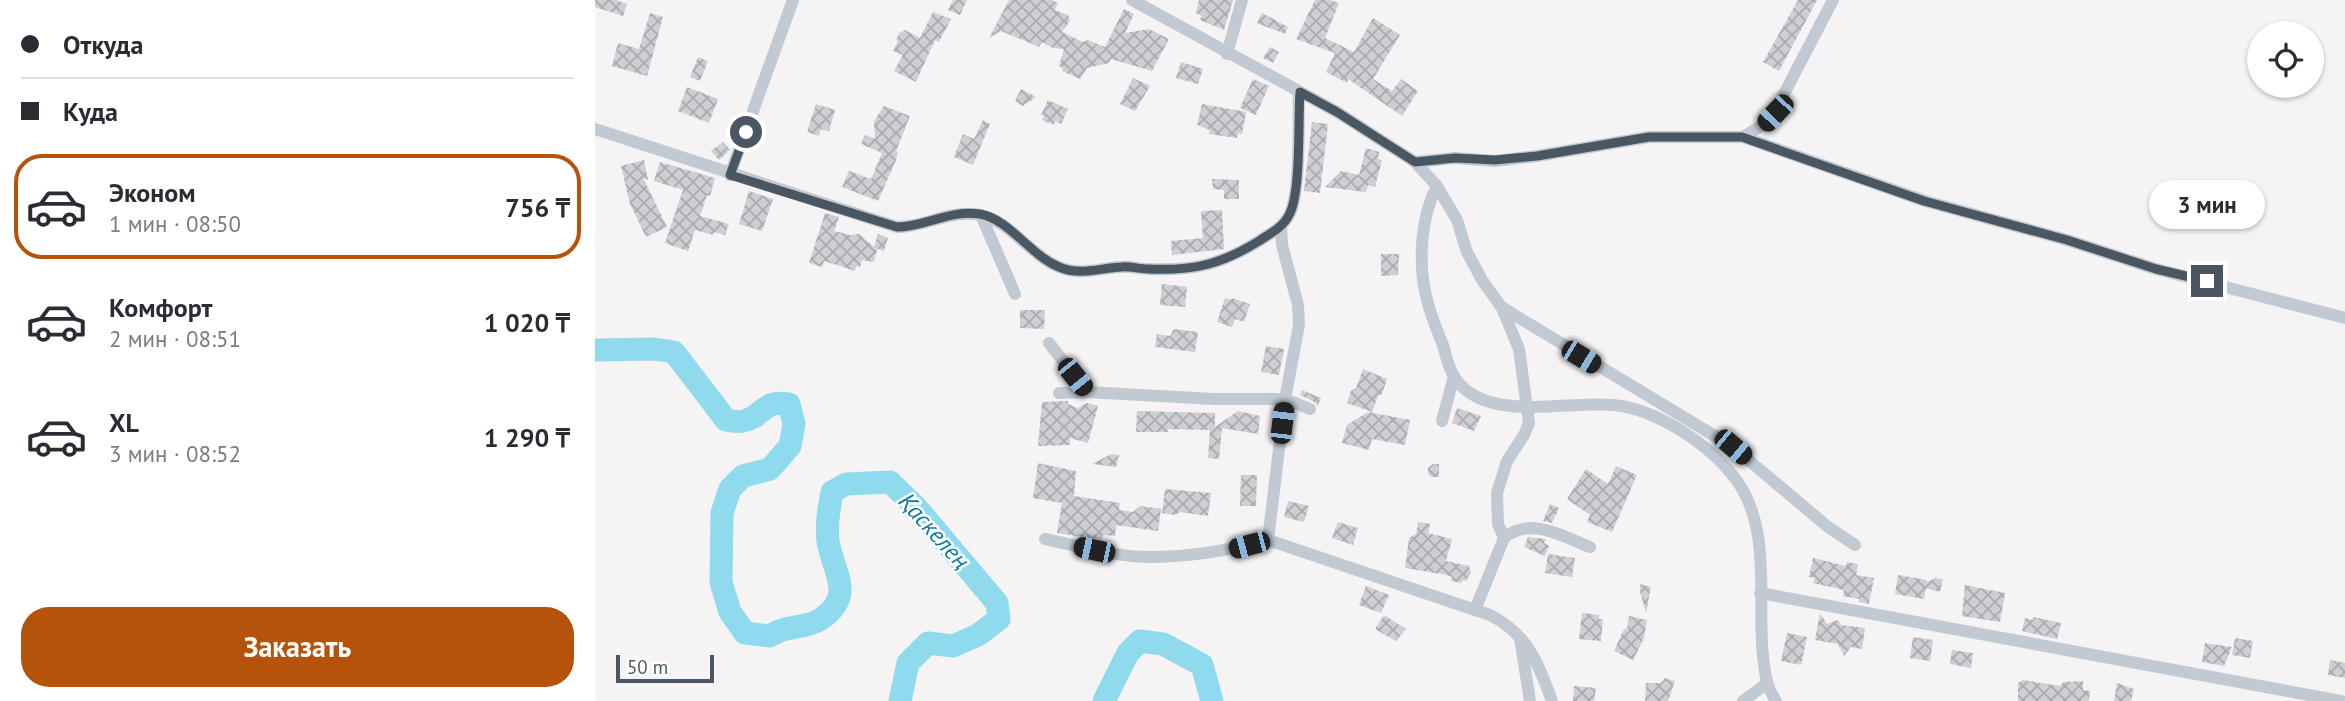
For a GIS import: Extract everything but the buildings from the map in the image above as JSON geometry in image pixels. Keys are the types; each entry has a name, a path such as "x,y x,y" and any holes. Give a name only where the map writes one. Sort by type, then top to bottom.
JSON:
{"street":[{"path":"730,175 793,0"},
{"path":"1132,0 1337,112 1415,162 1437,186 1457,220 1467,252 1482,280 1502,308 1519,349 1529,423 1507,461 1497,493 1498,524 1504,538"},
{"path":"1227,54 1241,0"},
{"path":"1742,137 1763,125 1775,113 1833,0"},
{"path":"595,129 897,227 913,227 950,216 981,215 998,221 1036,255 1060,268 1085,272 1126,267 1203,268 1243,251 1281,227 1291,213 1295,188 1300,92"},
{"path":"1415,162 1537,156 1649,137 1742,137 1924,201 2067,240 2156,269 2345,318"},
{"path":"1437,186 1426,216 1424,286 1431,316 1454,376 1485,401 1507,406 1613,405 1647,413 1697,442 1736,479 1750,503 1757,536 1761,641 1766,684 1776,701"},
{"path":"981,215 1016,294"},
{"path":"1268,540 1285,399 1299,325 1298,305 1282,245 1281,227"},
{"path":"1502,308 1733,447 1828,527 1855,545"},
{"path":"1049,343 1087,392"},
{"path":"1442,421 1454,376"},
{"path":"1059,394 1087,392 1214,399 1285,399 1311,410"},
{"path":"1475,610 1504,538 1514,529 1542,528 1590,547"},
{"path":"1045,539 1094,550 1150,557 1230,550 1268,540 1475,610 1507,624 1519,635 1535,658 1552,701"},
{"path":"1760,593 2341,701"},
{"path":"1519,635 1530,701"},
{"path":"1743,701 1766,684"}],"waterway":[{"name":"Қаскелең","path":"595,350 654,349 674,352 726,420 743,421 773,404 789,404 794,424 790,446 770,469 743,476 730,489 722,513 721,582 730,612 745,633 770,636 782,630 815,622 832,610 838,601 839,583 827,535 832,492 846,484 890,482 916,507 997,603 999,619 978,635 953,646 928,643 908,663 900,701"},
{"name":"Қаскелең","path":"1104,701 1128,653 1140,641 1163,644 1202,665 1212,701"}],"route":[{"path":"746,132 730,175 897,227 913,227 950,216 981,215 998,221 1036,255 1060,268 1085,272 1126,267 1203,268 1243,251 1281,227 1291,213 1295,188 1300,92 1337,112 1415,162 1433,159 1495,160 1537,156 1649,137 1742,137 1924,201 2067,240 2156,269 2207,281"}]}
